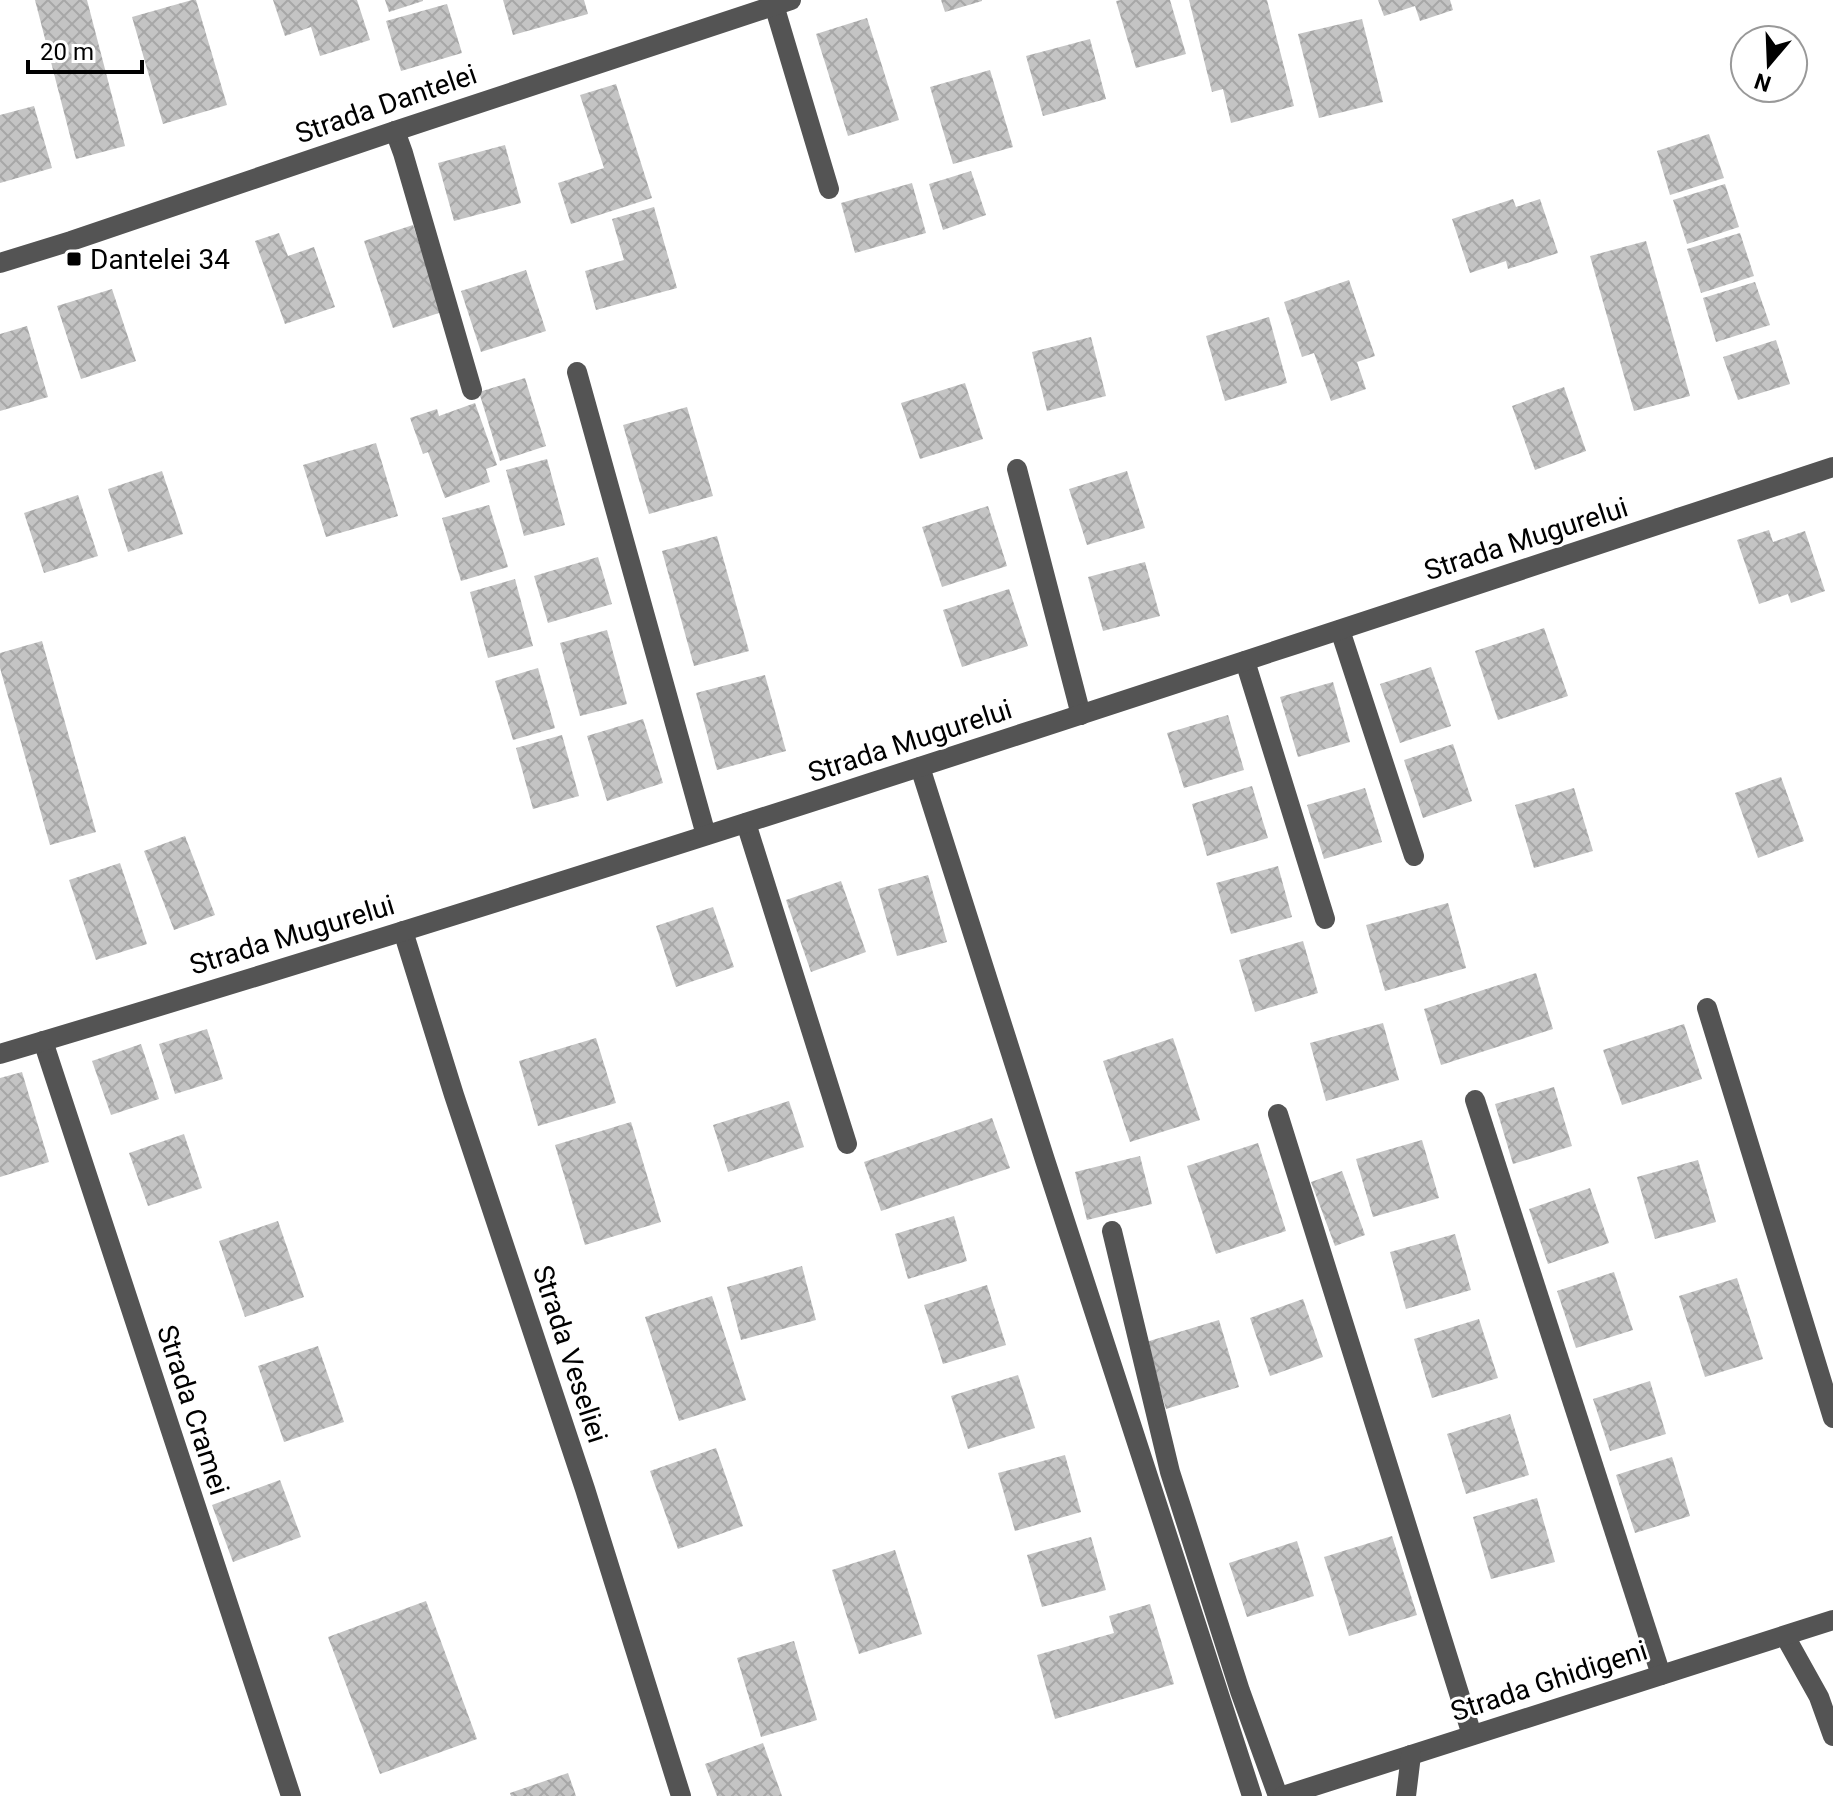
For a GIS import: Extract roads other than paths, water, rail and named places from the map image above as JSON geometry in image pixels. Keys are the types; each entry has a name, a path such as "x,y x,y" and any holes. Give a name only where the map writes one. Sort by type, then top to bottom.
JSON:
{"street":[{"name":"Strada Dantelei","path":"0,263 783,3"},
{"path":"783,3 829,189"},
{"path":"395,131 472,390"},
{"path":"577,372 706,835"},
{"name":"Strada Mugurelui","path":"0,1054 746,823 1833,467"},
{"path":"1017,469 1081,715"},
{"path":"1340,630 1414,856"},
{"path":"1245,661 1325,919"},
{"path":"920,767 1252,1796"},
{"path":"746,823 847,1144"},
{"name":"Strada Veseliei","path":"403,931 585,1489 681,1796"},
{"path":"1707,1008 1833,1418"},
{"name":"Strada Cramei","path":"43,1041 291,1796"},
{"path":"1475,1100 1661,1675"},
{"path":"1278,1114 1472,1735"},
{"path":"1112,1231 1170,1472 1240,1691 1281,1796"},
{"name":"Strada Ghidigeni","path":"1281,1796 1833,1620"},
{"path":"1785,1636 1819,1697 1833,1736"},
{"path":"1406,1796 1411,1755"}],"place":[{"name":"Dantelei 34","path":"74,259"}]}
